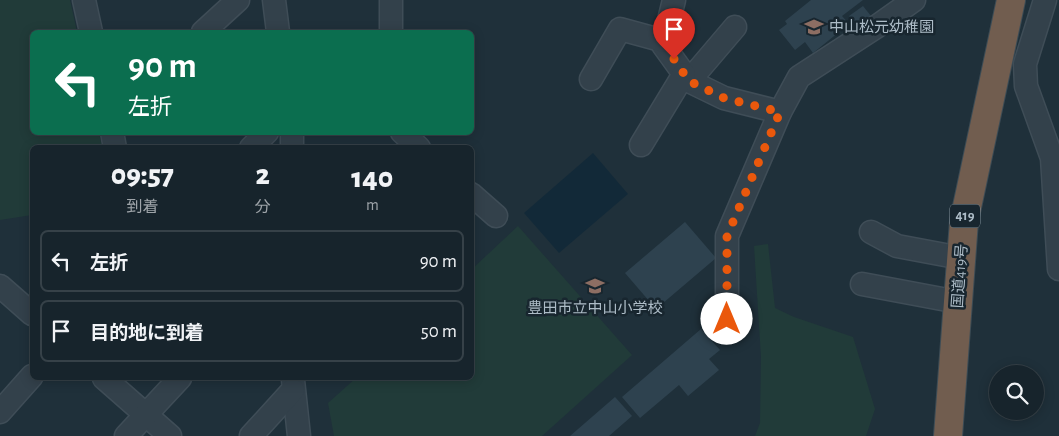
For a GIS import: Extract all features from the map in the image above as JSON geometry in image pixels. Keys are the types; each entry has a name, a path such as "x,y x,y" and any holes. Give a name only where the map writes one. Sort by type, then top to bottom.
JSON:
{"highway":[{"name":"国道419号","path":"948,436 964,222 1010,0"}],"street":[{"path":"84,0 91,30"},
{"path":"205,30 238,0"},
{"path":"274,0 278,30"},
{"path":"391,0 391,30"},
{"path":"674,0 663,45 687,77 724,98 780,112"},
{"path":"727,319 727,236 780,112 800,76 914,0"},
{"path":"1045,0 1025,64 1025,74 1026,86 1052,158 1059,269"},
{"path":"641,146 687,77 735,27"},
{"path":"591,79 620,29 664,41"},
{"path":"254,145 264,135"},
{"path":"405,135 416,145"},
{"path":"474,197 496,216"},
{"path":"871,232 897,246 961,258"},
{"path":"862,284 958,302"},
{"path":"0,286 30,312"},
{"path":"0,412 30,378"},
{"path":"106,380 170,436"},
{"path":"126,436 178,380"},
{"path":"251,436 293,384"},
{"path":"293,384 299,436"}],"green space":[{"path":"0,0 70,0 77,30 30,30 30,135 99,135 102,145 30,145 30,215 0,220"},
{"path":"518,226 632,355 542,436 334,436 328,403 354,380 474,380 474,267"},
{"path":"768,244 775,308 794,317 853,337 875,409 866,436 755,436 760,423 761,357 754,246"}],"water":[{"path":"593,153 628,194 559,253 524,213"}],"building":[{"name":"中山松元幼稚園","path":"811,0 863,0 842,16 849,24 813,53 805,42 795,50 779,30 787,24 785,21"},
{"path":"863,6 871,16 857,27 849,16"},
{"path":"685,222 716,258 656,309 625,273"},
{"path":"701,329 720,350 709,359 719,370 688,396 679,385 640,418 622,397"},
{"path":"615,397 632,416 609,436 570,436"}],"place":[{"name":"中山松元幼稚園","path":"814,27"},
{"name":"豊田市立中山小学校","path":"595,286"}],"route":[{"path":"674,59 689,81 724,98 780,112 727,236 727,319"}]}
